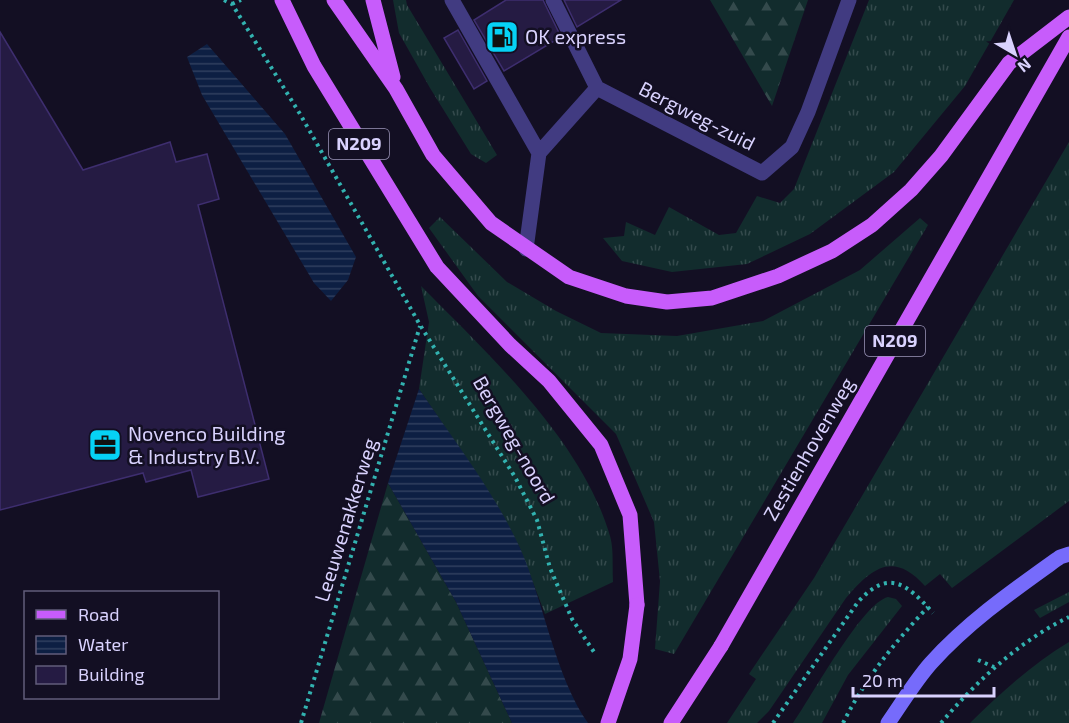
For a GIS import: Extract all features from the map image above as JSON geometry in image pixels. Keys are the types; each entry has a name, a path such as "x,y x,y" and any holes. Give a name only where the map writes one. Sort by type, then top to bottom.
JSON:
{"main road":[{"name":"N209","path":"282,0 326,86 437,267 510,345 549,381 601,445 630,515 637,605 630,659 608,723"},
{"name":"N209","path":"334,0 396,89 433,154 491,223 569,277 626,296 667,302 712,298 778,276 832,251 872,225 896,204 941,156 1009,63 1069,17"},
{"name":"N209","path":"373,0 396,89"},
{"name":"Zestienhovenweg","path":"671,723 721,645 1069,37"}],"street":[{"path":"888,723 929,665 955,638 1011,592 1060,557 1069,554"}],"lane":[{"path":"452,0 539,153"},
{"path":"526,249 539,153 597,88 553,0"},
{"name":"Bergweg-zuid","path":"597,88 762,173 792,147 808,112 849,0"}],"path":[{"path":"224,0 232,4 300,114 420,325"},
{"path":"232,4 241,0"},
{"name":"Bergweg-noord","path":"420,325 514,477 537,520 550,568 572,619 598,658"},
{"name":"Leeuwenakkerweg","path":"302,723 420,325"},
{"path":"774,723 858,602 872,587 892,582 909,588 928,607 895,642 877,666 859,691 843,723"},
{"path":"941,723 994,667 1051,625 1069,617"}],"green space":[{"path":"393,0 406,0 497,155 486,163 471,154 430,88 399,33"},
{"path":"710,0 808,0 772,106"},
{"path":"869,0 1014,0 965,86 894,172 810,234 747,264 672,272 622,261 603,238 624,236 626,222 655,235 669,207 719,235 736,233 757,196 780,203 794,189"},
{"path":"1069,142 1069,501 952,588 940,574 925,586 914,575 893,566 874,571 846,598 769,711 757,723 727,723 756,679 749,674 814,578"},
{"path":"440,217 507,282 556,311 601,333 677,336 763,321 860,270 920,218 928,225 674,654 655,649 660,581 654,522 616,434 478,296 429,228"},
{"path":"421,286 503,370 556,433 578,466 597,501 610,536 613,582 545,614 519,546 477,474 419,389 429,322"},
{"path":"388,483 456,602 512,723 319,723"},
{"path":"1069,592 1069,602 1040,618 1034,610"},
{"path":"888,597 896,599 902,606 848,675 822,723 793,723 851,633 877,603"},
{"path":"1069,642 1069,723 970,723 1030,669"}],"water":[{"path":"207,44 285,134 356,257 348,280 331,301 314,283 202,95 187,57"},
{"path":"419,389 473,467 510,527 528,569 558,661 588,723 512,723 456,602 388,483"}],"building":[{"path":"506,0 543,0 561,37 504,71 474,20"},
{"path":"564,0 621,0 577,27"},
{"path":"458,30 487,81 474,89 444,38"},
{"path":"0,32 83,170 170,142 176,162 207,154 219,199 198,205 269,479 198,497 191,470 146,482 143,473 0,510"}],"place":[{"name":"OK express","path":"502,37"},
{"name":"Novenco Building & Industry B.V.","path":"105,445"}]}
